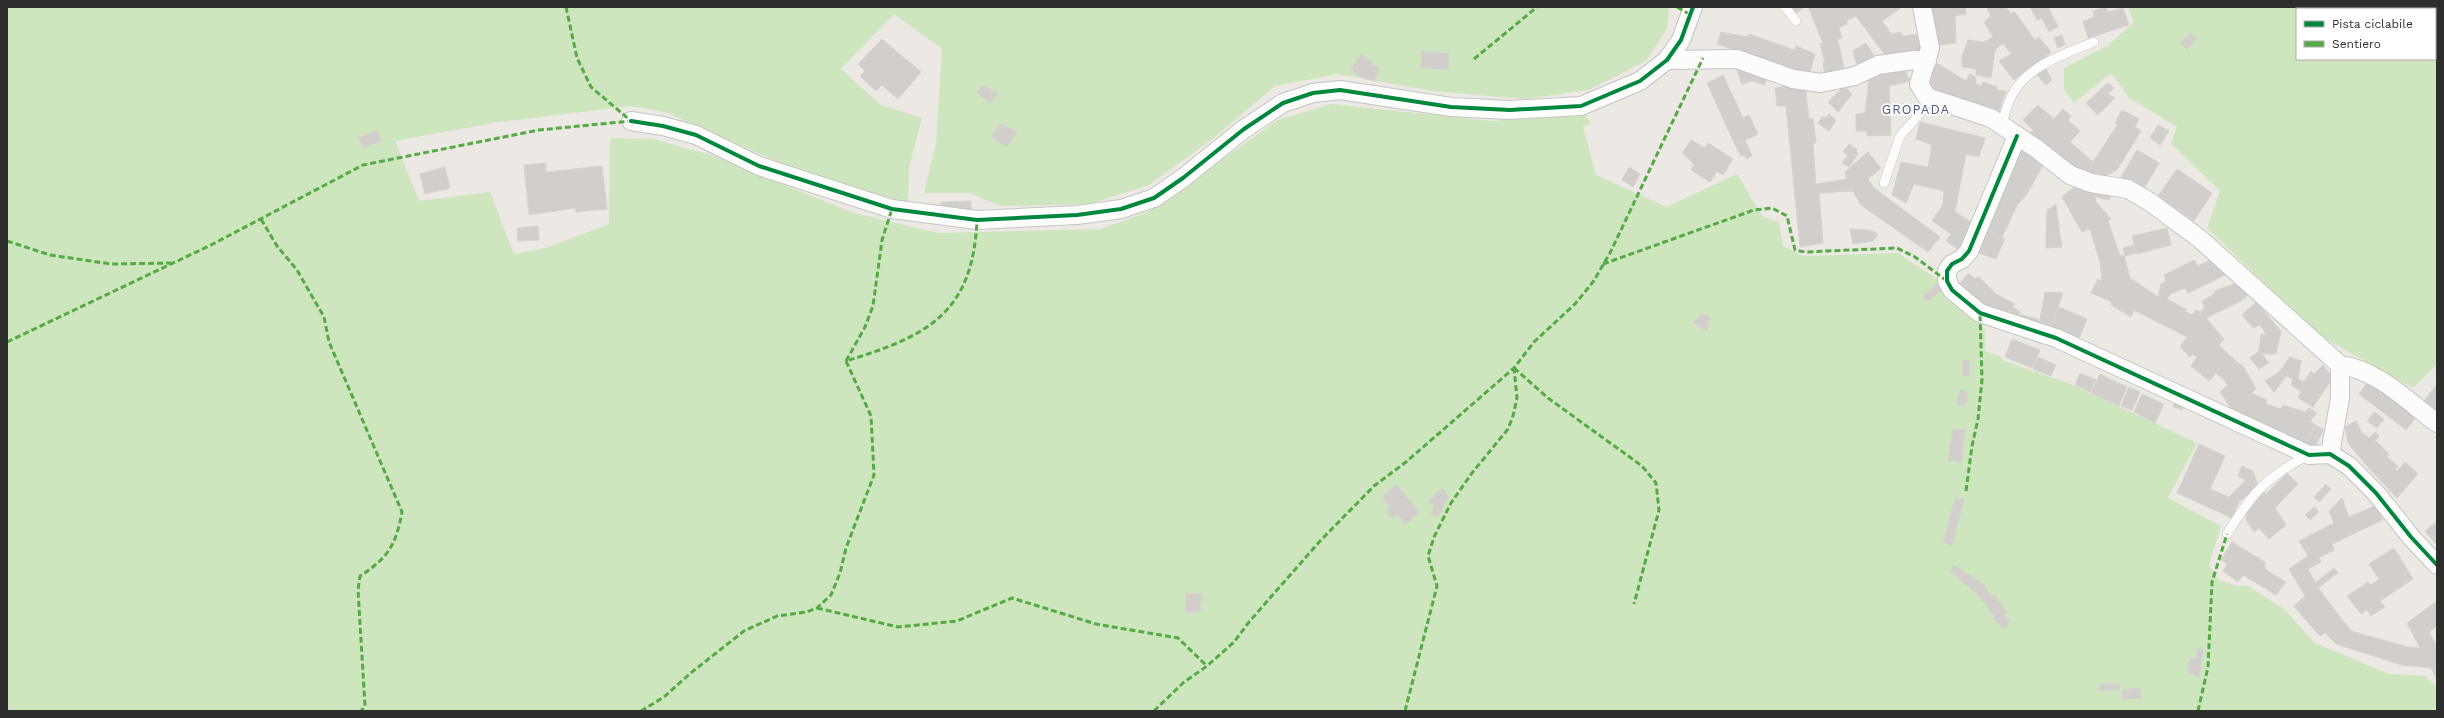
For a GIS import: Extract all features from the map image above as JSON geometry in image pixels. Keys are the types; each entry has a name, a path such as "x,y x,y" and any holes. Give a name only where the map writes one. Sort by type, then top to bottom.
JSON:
{"street":[{"path":"631,121 663,126 696,135 759,166 892,209 977,220 1077,215 1121,210 1154,198 1183,178 1244,129 1283,103 1313,93 1340,90 1451,107 1556,109 1581,106 1640,81 1667,60 1681,40 1693,7"},
{"path":"1922,7 1930,48 1919,84 1927,96 1991,118 2049,157 2070,175 2091,183 2128,189 2150,202 2200,239 2340,365 2356,367 2372,374 2437,423"},
{"path":"1667,60 1737,59 1793,79 1821,83 1855,76 1878,65 1914,60 1927,60"},
{"path":"2017,136 1969,251 1962,259 1952,264 1947,271 1947,281 1952,290 1980,313 2056,338 2309,455 2330,454 2349,466 2376,493 2411,537 2437,565"},
{"path":"2330,454 2340,398 2340,365"}],"lane":[{"path":"1785,7 1796,21"},
{"path":"2001,126 2011,96 2020,83 2035,70 2068,52 2094,42"},
{"path":"1884,183 1900,136 1924,109 1927,96"},
{"path":"2227,534 2244,507 2269,478 2309,455"}],"green space":[{"path":"7,7 1667,7 1669,10 1667,29 1646,61 1589,90 1526,99 1432,91 1338,74 1275,86 1215,137 1149,185 1089,204 1000,206 970,193 924,193 936,143 942,49 894,14 841,69 881,105 922,118 909,168 908,203 873,197 792,168 665,112 630,106 499,122 395,141 419,201 490,192 514,254 546,248 609,224 610,138 653,139 711,155 854,213 938,233 1100,229 1148,212 1278,120 1331,104 1492,121 1585,114 1591,124 1583,127 1596,175 1667,207 1737,174 1762,216 1779,222 1783,246 1803,256 1898,253 1940,281 1969,315 1985,329 1985,351 2002,357 2002,360 2073,385 2197,443 2168,498 2221,526 2209,565 2219,580 2237,586 2248,586 2284,609 2315,643 2389,674 2425,676 2437,688 2437,711 7,711"},
{"path":"2128,7 2437,7 2437,364 2413,388 2317,334 2207,228 2220,191 2171,143 2177,127 2129,98 2111,73 2074,103 2064,89 2064,68 2107,46 2134,22"}],"building":[{"path":"1792,7 1805,7 1796,13"},
{"path":"1808,7 1831,7 1833,9 1836,7 1902,7 1882,21 1891,34 1901,32 1902,36 1921,34 1924,55 1885,55 1856,16 1847,20 1847,24 1839,28 1842,37 1838,40 1845,72 1825,77 1823,63 1825,62 1820,44 1823,43"},
{"path":"1927,7 1965,7 1966,14 1955,16 1956,43 1934,46"},
{"path":"1990,7 2006,7 2011,14 2014,11 2035,40 2039,37 2051,52 2046,56 2047,58 2014,80 1999,61 2011,54 2003,43 1995,50 1991,78 1976,75 1976,69 1962,67 1962,57 1968,40 1984,42 1993,37 1984,22 1991,16 1987,9"},
{"path":"2030,7 2048,7 2058,27 2049,32 2042,18 2037,20"},
{"path":"2106,7 2108,12 2123,8 2129,25 2088,38 2083,21 2094,17 2093,11"},
{"path":"1721,32 1748,37 1749,34 1794,50 1796,46 1815,54 1809,76 1717,44"},
{"path":"2191,33 2197,38 2187,50 2180,42"},
{"path":"2062,35 2065,45 2058,48 2054,38"},
{"path":"882,39 921,72 898,99 882,85 876,91 860,76 865,71 858,64"},
{"path":"1866,43 1876,59 1858,68 1853,51"},
{"path":"1422,51 1449,54 1448,70 1421,68"},
{"path":"1362,54 1379,69 1375,81 1362,78 1350,69"},
{"path":"1935,62 1966,81 1970,74 1976,77 1976,84 1982,86 1983,82 1998,87 1997,90 2006,91 1999,112 1949,99 1927,85"},
{"path":"1902,64 1910,81 1889,86 1891,135 1867,136 1866,131 1856,131 1856,114 1865,113 1870,71"},
{"path":"1735,65 1767,75 1765,85 1752,81 1742,84"},
{"path":"2046,69 2052,80 2046,85 2036,74"},
{"path":"1723,75 1743,118 1749,115 1758,134 1735,145 1707,83"},
{"path":"2108,83 2114,88 2108,94 2100,90"},
{"path":"1805,84 1809,119 1813,119 1816,142 1813,144 1816,184 1847,179 1845,172 1868,152 1881,168 1868,179 1874,188 1940,237 1928,252 1861,205 1853,191 1819,193 1823,243 1800,247 1786,106 1777,106 1775,88"},
{"path":"982,85 998,93 990,103 977,92"},
{"path":"1844,86 1852,94 1838,112 1828,102"},
{"path":"2100,90 2115,98 2098,115 2086,103"},
{"path":"2038,105 2054,119 2063,109 2071,116 2068,120 2080,131 2070,142 2093,162 2118,124 2115,123 2122,110 2139,119 2135,127 2141,131 2117,170 2097,180 2056,157 2030,134 2033,130 2023,120"},
{"path":"1829,114 1836,120 1829,131 1818,123 1823,116 1826,118"},
{"path":"1920,122 1985,138 1979,157 1966,154 1955,212 1978,226 1962,252 1946,241 1951,234 1932,221 1943,204 1944,191 1914,184 1906,203 1892,195 1901,162 1928,167 1932,145 1916,139"},
{"path":"1000,123 1017,132 1007,147 991,137"},
{"path":"2158,125 2169,131 2160,145 2150,138"},
{"path":"377,130 381,141 363,148 358,138"},
{"path":"1691,140 1705,148 1708,143 1733,159 1723,175 1717,171 1710,182 1691,170 1694,164 1682,153"},
{"path":"1745,140 1752,156 1747,159 1744,155 1741,156 1735,145"},
{"path":"1849,144 1857,149 1856,151 1858,154 1849,167 1842,163 1848,155 1843,152"},
{"path":"2022,147 2046,160 2027,194 2019,202 2002,237 1983,229"},
{"path":"2137,150 2159,163 2143,190 2121,177"},
{"path":"546,163 546,172 602,166 607,209 576,212 575,208 529,215 524,165"},
{"path":"445,167 450,188 425,194 420,174"},
{"path":"1629,167 1640,174 1633,187 1622,180"},
{"path":"2177,169 2212,193 2194,221 2158,196"},
{"path":"2078,184 2093,189 2096,202 2111,219 2108,221 2120,256 2124,255 2130,278 2158,297 2161,284 2166,281 2164,275 2194,260 2198,266 2216,257 2225,275 2188,293 2185,288 2170,294 2167,299 2186,309 2185,311 2192,315 2196,310 2200,312 2205,308 2202,301 2215,293 2214,291 2240,282 2248,295 2241,301 2206,318 2224,339 2219,345 2240,365 2242,364 2256,389 2251,393 2267,400 2266,404 2281,409 2283,405 2305,412 2309,408 2317,413 2310,421 2315,425 2305,445 2235,414 2220,392 2228,385 2223,379 2216,373 2209,381 2191,366 2197,357 2193,354 2190,357 2180,347 2187,337 2134,310 2131,317 2111,305 2112,302 2091,293 2098,279 2102,281 2100,262 2090,229 2082,232 2062,197"},
{"path":"2093,189 2113,193 2109,200 2095,197"},
{"path":"971,201 971,212 940,212 941,202"},
{"path":"2056,204 2060,235 2046,236 2047,210"},
{"path":"538,226 539,240 518,241 517,228"},
{"path":"2167,228 2171,245 2137,254 2132,236"},
{"path":"1850,229 1869,230 1878,234 1873,241 1853,244"},
{"path":"1983,229 2005,239 1996,259 1972,251"},
{"path":"2060,235 2062,247 2046,248 2046,236"},
{"path":"2134,245 2137,253 2125,256 2123,248"},
{"path":"1969,273 1975,279 1978,276 1996,294 2015,304 2002,318 1958,286"},
{"path":"1938,283 1943,289 1928,301 1923,296"},
{"path":"2045,292 2063,293 2050,329 2039,325"},
{"path":"2256,302 2281,331 2276,354 2262,354 2269,363 2259,369 2250,358 2259,351 2261,334 2267,335 2260,325 2253,328 2242,315"},
{"path":"2013,307 2020,312 2019,314 2038,319 2038,328 2002,318"},
{"path":"2059,307 2087,319 2078,341 2050,329"},
{"path":"1701,314 1710,317 1707,331 1693,323"},
{"path":"2012,339 2040,350 2032,368 2005,357"},
{"path":"2038,357 2056,365 2051,376 2033,369"},
{"path":"2290,357 2301,361 2298,379 2304,382 2311,371 2314,374 2323,365 2333,378 2313,407 2298,398 2301,392 2291,385 2293,379 2286,376 2274,392 2265,381 2279,372"},
{"path":"1963,360 1970,361 1970,376 1962,376"},
{"path":"2080,373 2096,380 2090,392 2075,385"},
{"path":"2100,374 2127,387 2119,406 2091,393"},
{"path":"2370,379 2418,414 2406,430 2359,394"},
{"path":"2437,384 2437,411 2424,401"},
{"path":"2129,387 2140,392 2132,410 2121,406"},
{"path":"1960,390 1968,392 1966,405 1956,405"},
{"path":"2142,394 2164,404 2155,423 2134,412"},
{"path":"2175,402 2184,406 2182,410 2173,407"},
{"path":"2374,412 2384,419 2377,428 2367,421"},
{"path":"2356,421 2363,435 2364,434 2369,438 2375,432 2379,436 2374,443 2387,457 2384,459 2397,471 2405,462 2418,474 2397,498 2348,443 2345,427"},
{"path":"2316,425 2324,430 2314,448 2305,445"},
{"path":"1953,429 1965,430 1961,463 1948,460"},
{"path":"2376,441 2389,454 2387,457 2374,443"},
{"path":"2199,444 2225,456 2210,489 2229,497 2246,480 2238,476 2242,466 2253,471 2258,486 2239,502 2232,518 2177,493"},
{"path":"2387,457 2398,466 2395,469 2384,459"},
{"path":"2287,473 2298,484 2275,508 2286,525 2269,539 2259,528 2254,532 2246,520 2247,511 2264,492 2266,494"},
{"path":"1396,484 1419,512 1406,524 1397,515 1392,519 1386,511 1390,507 1382,497"},
{"path":"2326,484 2331,489 2319,502 2314,497"},
{"path":"1442,488 1449,497 1438,517 1431,515 1434,506 1429,501"},
{"path":"1955,498 1964,500 1952,545 1943,543"},
{"path":"2342,498 2349,517 2377,505 2383,520 2332,544 2334,550 2319,558 2321,562 2308,569 2318,588 2351,631 2408,647 2420,648 2407,623 2437,601 2437,626 2429,632 2437,646 2437,680 2431,668 2402,665 2336,644 2325,633 2320,636 2294,606 2305,596 2289,569 2308,556 2299,541 2334,523 2329,511"},
{"path":"2314,507 2319,512 2310,520 2305,515"},
{"path":"2437,521 2437,545 2425,531"},
{"path":"2232,542 2265,562 2265,569 2286,582 2276,595 2243,575 2238,582 2223,571 2227,564 2221,560"},
{"path":"2394,548 2413,579 2380,601 2385,607 2371,616 2367,610 2361,614 2347,596 2368,582 2371,585 2379,579 2369,564"},
{"path":"1954,565 1986,586 1985,588 1992,596 1994,594 2007,612 2004,615 2010,621 2005,629 1993,619 1995,617 1977,594 1950,571"},
{"path":"2334,568 2338,573 2318,588 2315,583"},
{"path":"1186,593 1202,594 1200,612 1185,613"},
{"path":"2197,649 2203,650 2199,677 2187,672 2190,658 2196,659"},
{"path":"2120,683 2120,689 2101,691 2100,684"},
{"path":"2140,688 2141,698 2123,699 2122,690"}],"marked path":[{"path":"566,7 577,58 591,87 631,121"},
{"path":"1474,59 1537,7"},
{"path":"1677,7 1691,15"},
{"path":"1154,711 1183,683 1207,666 1234,642 1249,622 1320,541 1374,486 1406,462 1514,368 1534,342 1575,304 1593,282 1610,253 1703,58"},
{"path":"7,342 211,245 363,165 539,130 631,121"},
{"path":"1603,264 1754,210 1772,208 1787,216 1795,250 1805,252 1897,248 1915,257 1947,281"},
{"path":"846,361 865,327 873,306 882,240 892,209"},
{"path":"261,219 277,246 297,270 324,317 329,342 402,512 397,533 389,550 378,563 360,576 358,590 365,706 361,711"},
{"path":"641,711 664,697 692,672 744,631 777,616 807,612 817,608 831,595 840,573 846,548 874,475 871,416 846,361 900,342 922,330 941,316 955,299 966,278 974,252 977,220"},
{"path":"7,241 50,255 111,264 171,263"},
{"path":"1966,491 1972,446 1978,419 1982,380 1980,313"},
{"path":"1514,368 1548,398 1642,466 1656,483 1659,510 1634,604"},
{"path":"1405,711 1437,586 1428,556 1434,537 1451,503 1472,473 1508,429 1517,398 1514,368"},
{"path":"2198,711 2208,667 2212,582 2227,534"},
{"path":"817,608 898,627 957,621 1012,598 1096,624 1178,638 1207,666"}],"cycle path":[{"path":"631,121 663,126 696,135 759,166 892,209 977,220 1077,215 1121,209 1154,198 1183,178 1244,129 1283,103 1313,93 1340,90 1451,107 1510,110 1581,106 1640,81 1667,60 1681,40 1693,7"},
{"path":"2017,136 1969,251 1962,259 1952,264 1947,271 1947,281 1952,290 1980,313 2056,338 2309,455 2330,454 2349,466 2376,493 2411,537 2437,565"}],"district":[{"name":"GROPADA","path":"1916,109"}]}
